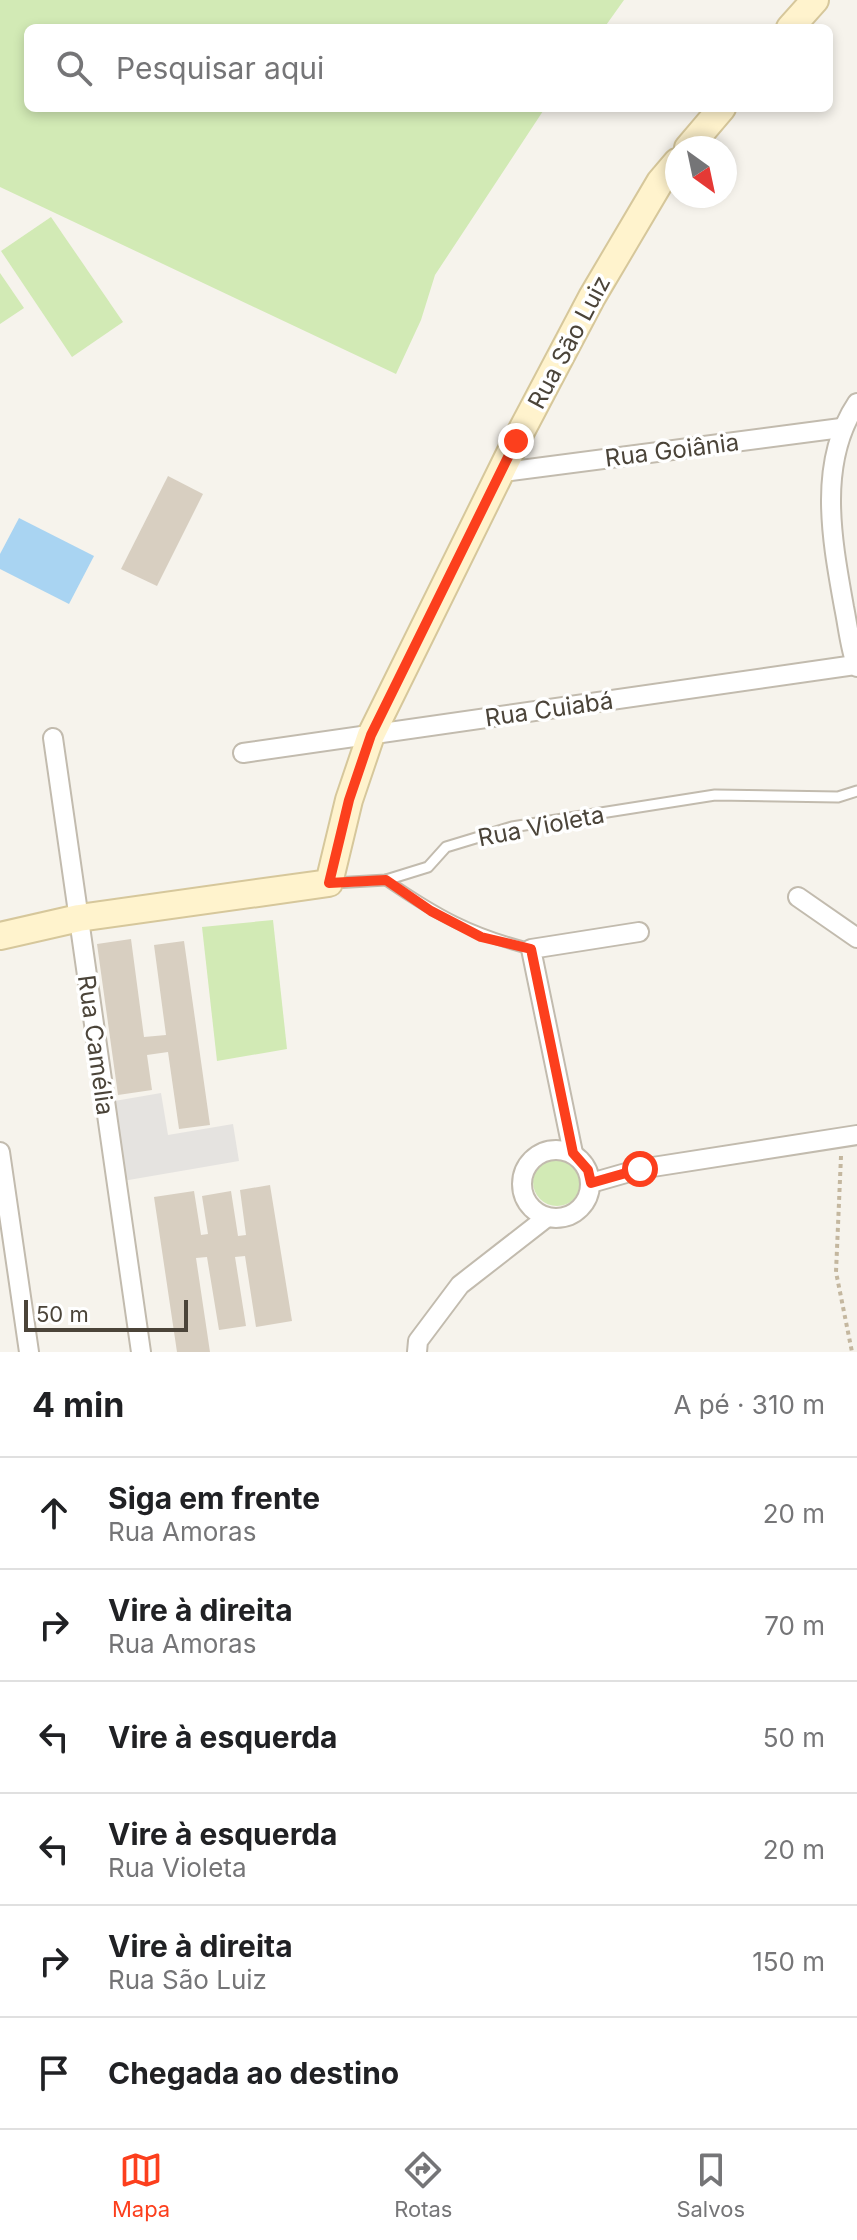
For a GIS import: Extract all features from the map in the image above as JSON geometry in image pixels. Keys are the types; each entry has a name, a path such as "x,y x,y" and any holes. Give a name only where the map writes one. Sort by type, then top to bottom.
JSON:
{"street":[{"path":"794,24 815,0"},
{"path":"698,136 719,112"},
{"name":"Rua São Luiz","path":"329,883 349,800 371,735 592,297 665,176"},
{"path":"856,666 832,538 830,497 841,428 857,403"},
{"name":"Rua Goiânia","path":"504,472 841,428"},
{"name":"Rua Cuiabá","path":"243,753 856,666"},
{"name":"Rua Camélia","path":"53,738 141,1352"},
{"name":"Rua Violeta","path":"0,936 79,918 329,883"},
{"path":"798,897 857,938"},
{"path":"417,1352 418,1341 460,1285 546,1218 576,1212 590,1193 588,1170 573,1153 531,949 639,932"},
{"path":"591,1183 640,1169 849,1137"},
{"path":"546,1218 526,1201 522,1180 525,1169 540,1153 550,1149 573,1153"},
{"path":"0,1152 29,1352"}],"lane":[{"name":"Rua Violeta","path":"329,883 386,880 428,867 446,847 512,827 715,795 838,797 857,791"},
{"path":"386,880 431,911 481,937 531,949"}],"path":[{"path":"849,1137 836,1272 852,1352"}],"green space":[{"path":"0,0 624,0 607,24 24,24 24,112 542,112 435,275 421,320 396,374 0,187"},
{"path":"51,217 123,322 72,357 1,251"},
{"path":"0,273 24,308 0,324"},
{"path":"273,920 287,1049 217,1061 202,927"},
{"path":"557,1158 574,1165 581,1182 574,1199 557,1206 540,1199 533,1182 540,1165"}],"shaded area":[{"path":"161,1093 168,1135 233,1124 239,1161 117,1182 103,1103"}],"water":[{"path":"19,518 94,556 69,604 0,569 0,554"}],"building":[{"path":"168,476 203,494 157,586 121,569"},
{"path":"131,939 144,1037 166,1035 154,945 184,941 210,1125 179,1129 168,1052 147,1055 152,1090 118,1095 97,944"},
{"path":"270,1185 292,1321 256,1327 245,1256 235,1257 246,1326 219,1330 207,1257 196,1258 210,1352 177,1352 154,1197 194,1191 201,1235 208,1234 202,1196 231,1191 238,1236 246,1235 240,1190"}],"route":[{"path":"516,441 504,472 371,735 349,800 329,883 386,880 431,911 481,937 531,949 573,1153 588,1170 591,1183 640,1169"}]}
